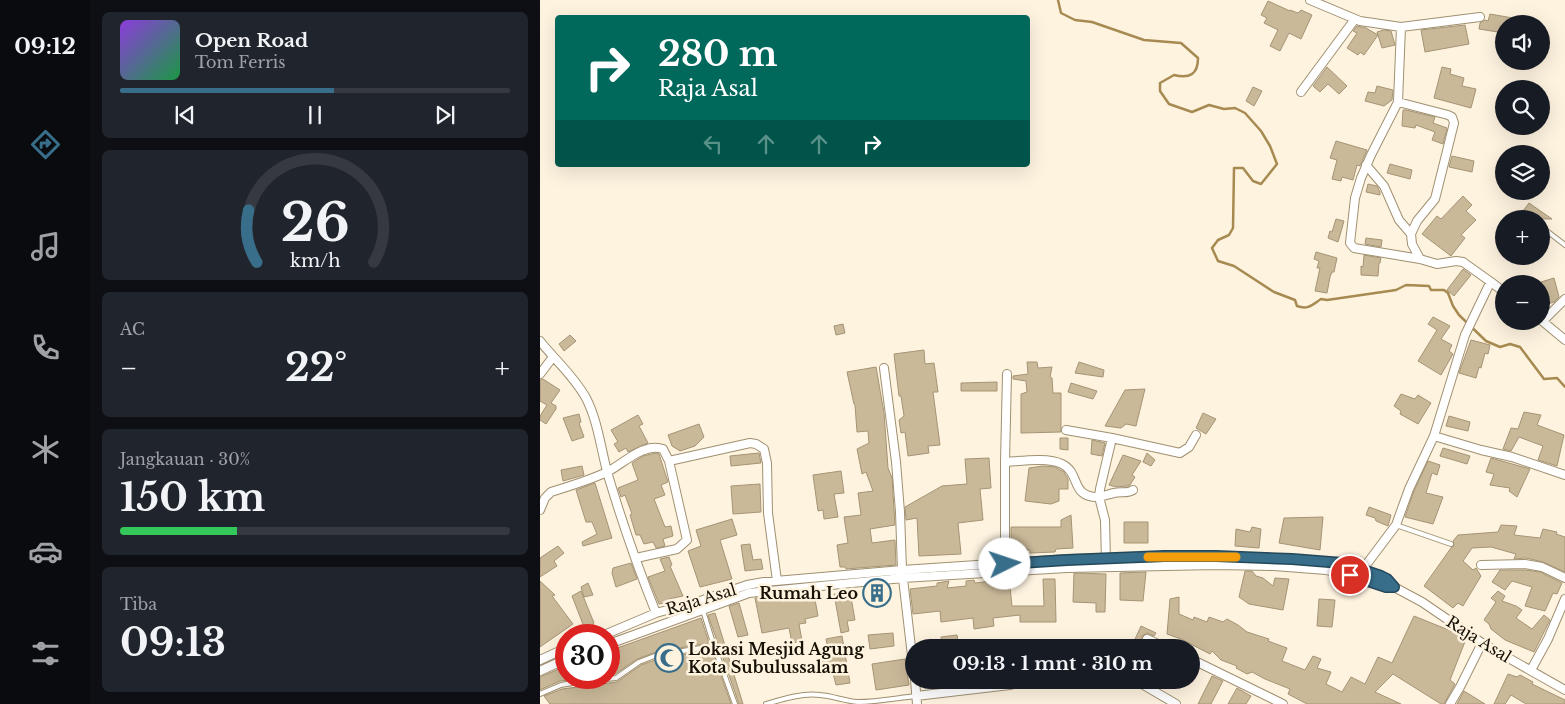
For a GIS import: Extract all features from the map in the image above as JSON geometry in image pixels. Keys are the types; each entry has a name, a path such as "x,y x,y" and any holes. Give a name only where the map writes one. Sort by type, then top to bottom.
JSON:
{"street":[{"path":"1310,0 1355,19 1401,27 1480,17"},
{"path":"1301,92 1355,19"},
{"path":"1401,27 1398,102 1366,165 1355,198 1351,246 1437,264 1456,261 1463,262 1495,285"},
{"path":"1398,102 1448,115 1452,117 1454,123 1435,199 1417,221 1411,234 1412,244 1420,259"},
{"path":"1366,165 1384,186 1399,220 1411,234"},
{"path":"1363,569 1396,525 1409,489 1434,436 1465,335 1473,315 1491,282"},
{"path":"1550,313 1565,299"},
{"path":"1550,327 1565,340"},
{"path":"540,341 578,385 590,406 607,472 656,613"},
{"path":"540,374 553,357"},
{"path":"884,368 897,470 902,574 910,639"},
{"path":"1005,564 1007,374"},
{"path":"1066,430 1180,453 1189,447 1196,434"},
{"path":"1434,436 1512,457 1565,475"},
{"path":"1106,562 1105,520 1099,497 1112,438"},
{"path":"669,461 750,443 764,449 767,463 768,513 777,581"},
{"path":"540,510 544,498 551,492 607,472 642,451 658,447 663,450 669,461 687,540 677,549 636,558"},
{"path":"1005,462 1050,461 1060,463 1070,469 1076,484 1081,492 1086,495 1099,497 1114,493 1129,493 1133,490"},
{"name":"Raja Asal","path":"620,628 656,613 747,585 777,581 1216,556 1275,558 1335,562 1363,569 1387,579 1394,587 1422,602 1482,642 1565,690"},
{"name":"Raja Asal","path":"620,640 703,609 757,592 902,574 1005,564 1106,562 1164,565 1274,566 1334,571 1386,587 1394,587"},
{"path":"1481,565 1526,564 1542,567 1565,578"},
{"path":"1531,670 1548,639 1565,599"},
{"path":"1450,704 1482,642"},
{"path":"540,660 555,653"},
{"path":"1200,663 1283,704"},
{"path":"540,671 555,664"},
{"path":"917,700 985,689"},
{"path":"1150,689 1176,704"}],"lane":[{"path":"1550,233 1565,245"},
{"path":"1396,525 1451,544"},
{"path":"700,601 735,704"},
{"path":"540,694 578,682 616,678 638,662 657,655 714,646"},
{"path":"766,704 793,696 808,694 860,702 917,700"}],"building":[{"path":"1268,1 1290,11 1298,13 1301,10 1312,15 1301,39 1289,33 1280,51 1270,46 1278,30 1264,23 1267,18 1261,15"},
{"path":"1490,14 1496,15 1495,32 1479,29 1480,23 1485,20 1488,21"},
{"path":"1465,25 1469,44 1425,52 1421,30"},
{"path":"1357,26 1366,28 1378,35 1364,55 1360,52 1358,55 1347,48 1357,33 1353,31"},
{"path":"1391,31 1395,45 1382,48 1377,32"},
{"path":"1327,67 1347,86 1339,94 1328,84 1320,92 1313,86"},
{"path":"1442,67 1451,69 1450,74 1464,78 1462,86 1476,89 1471,108 1434,98"},
{"path":"1377,86 1393,90 1392,100 1384,106 1365,101 1368,92 1375,93"},
{"path":"1253,87 1262,91 1254,106 1246,101"},
{"path":"1403,110 1435,117 1433,123 1447,128 1443,144 1432,140 1435,132 1416,125 1415,128 1402,126"},
{"path":"1336,141 1367,150 1360,166 1357,165 1353,180 1342,177 1341,181 1332,179 1337,160 1330,158"},
{"path":"1452,156 1474,161 1472,172 1449,167"},
{"path":"1390,164 1412,170 1410,179 1387,173"},
{"path":"1368,184 1377,186 1380,195 1366,192"},
{"path":"1463,196 1472,205 1466,211 1476,220 1461,235 1465,238 1451,256 1422,234 1437,216 1441,219"},
{"path":"1529,203 1539,210 1524,210"},
{"path":"1336,219 1344,221 1338,242 1328,238"},
{"path":"1366,238 1382,240 1381,247 1365,244"},
{"path":"1316,252 1337,258 1334,272 1332,272 1330,277 1327,293 1315,291 1320,268 1317,268 1319,261 1314,259"},
{"path":"1364,255 1381,258 1378,276 1361,275"},
{"path":"1463,269 1471,275 1454,296 1447,290"},
{"path":"1554,278 1559,297 1550,303 1550,279"},
{"path":"1433,317 1450,326 1441,339 1452,345 1449,351 1453,354 1441,375 1418,361 1437,330 1428,324"},
{"path":"843,324 845,333 836,335 834,326"},
{"path":"570,335 576,341 564,351 559,344"},
{"path":"1471,340 1490,345 1488,354 1485,353 1476,378 1459,373"},
{"path":"924,350 925,364 934,363 938,392 933,392 940,445 928,446 929,453 908,456 905,432 901,433 899,420 904,416 901,396 899,396 894,354"},
{"path":"1027,362 1037,362 1038,368 1052,367 1050,377 1052,378 1053,393 1061,393 1061,432 1021,433 1021,394 1027,392 1026,381 1013,379 1013,376 1028,374"},
{"path":"1079,362 1104,370 1103,377 1075,373"},
{"path":"876,367 884,413 888,468 892,478 895,525 870,529 872,543 895,540 896,565 846,569 845,567 840,567 837,545 848,543 844,517 861,515 858,493 873,491 866,472 862,474 857,449 869,443 868,431 857,432 855,405 847,372"},
{"path":"543,379 560,390 551,403 556,406 556,409 546,424 540,420 540,416 547,405 540,401 540,380"},
{"path":"997,382 997,391 961,391 961,383"},
{"path":"1071,383 1097,391 1093,399 1068,392"},
{"path":"1145,389 1136,426 1126,424 1121,428 1105,426 1125,390"},
{"path":"1401,394 1415,399 1418,395 1431,403 1418,424 1400,414 1401,411 1394,406"},
{"path":"1524,412 1541,415 1537,425 1564,435 1557,466 1538,460 1543,446 1519,437 1511,451 1503,449 1511,428 1518,429"},
{"path":"1203,413 1216,419 1206,434 1196,428"},
{"path":"579,414 581,422 579,423 584,437 572,441 563,418"},
{"path":"638,415 643,424 639,426 648,443 628,452 626,448 619,452 614,444 618,442 611,430"},
{"path":"1449,416 1470,422 1468,431 1446,426"},
{"path":"699,424 704,437 695,446 680,451 672,446 668,435"},
{"path":"1060,438 1068,438 1068,450 1060,449"},
{"path":"1092,440 1105,443 1102,456 1091,454"},
{"path":"1443,448 1470,456 1467,464 1440,456"},
{"path":"759,453 761,463 731,466 730,456"},
{"path":"1147,453 1155,460 1151,466 1143,462"},
{"path":"659,454 668,482 661,485 665,495 654,499 665,527 671,526 673,536 663,539 665,546 656,548 653,542 644,544 640,535 636,535 630,515 632,514 625,495 621,497 618,488 638,480 632,463 643,456"},
{"path":"1123,455 1141,461 1132,475 1135,477 1130,485 1127,486 1116,487 1109,485"},
{"path":"989,458 991,488 980,489 983,520 958,523 961,554 919,556 917,518 906,520 905,507 942,486 967,484 965,459"},
{"path":"1491,458 1530,469 1517,497 1509,491 1510,488 1490,485 1494,474 1486,472"},
{"path":"1428,461 1440,465 1437,475 1432,473 1426,493 1443,497 1433,524 1405,517 1414,491"},
{"path":"582,466 584,475 563,481 561,470"},
{"path":"1055,467 1064,472 1068,479 1068,489 1059,489 1059,501 1051,504 1025,501 1029,468"},
{"path":"841,471 844,493 834,494 838,517 824,519 823,510 818,511 813,475"},
{"path":"595,483 612,538 583,546 582,542 597,534 592,522 586,522 576,490"},
{"path":"760,484 761,512 733,514 731,486"},
{"path":"1369,507 1391,515 1388,526 1366,515"},
{"path":"1071,515 1073,548 1056,549 1055,552 1030,553 1030,550 1011,550 1011,527 1061,527 1061,520"},
{"path":"1323,517 1320,550 1279,543 1284,518"},
{"path":"732,519 737,535 720,540 732,579 700,587 688,551 701,546 696,530"},
{"path":"1124,522 1148,522 1148,543 1124,543"},
{"path":"1501,525 1517,526 1514,535 1540,538 1543,529 1557,532 1556,534 1565,537 1565,572 1543,562 1526,558 1514,559 1516,554 1491,547 1472,548 1463,561 1473,570 1476,568 1481,576 1463,606 1458,603 1453,608 1424,586 1454,546 1453,541 1458,535 1498,532"},
{"path":"1252,527 1261,529 1259,548 1235,546 1236,529 1250,532"},
{"path":"750,544 753,560 761,559 763,569 745,571 741,545"},
{"path":"558,546 564,553 554,561 557,566 540,577 540,558"},
{"path":"669,557 672,565 670,566 683,596 669,599 669,602 659,604 648,577 665,571 660,559"},
{"path":"631,563 637,579 616,587 612,573 613,568"},
{"path":"1500,570 1540,572 1562,583 1557,594 1553,593 1545,611 1525,606 1532,587 1512,581 1505,590 1492,582"},
{"path":"1245,571 1252,571 1256,576 1263,578 1273,586 1275,578 1289,579 1283,610 1249,604 1239,597"},
{"path":"1146,572 1143,601 1120,600 1120,573"},
{"path":"1074,573 1106,574 1105,612 1096,612 1096,603 1073,602"},
{"path":"1009,579 1012,606 1044,606 1043,579 1055,579 1056,622 1020,622 1020,615 993,618 994,626 974,629 973,618 941,622 940,611 913,614 910,589 937,586 937,583 949,581 947,588 966,586 966,581 974,580 975,583"},
{"path":"540,581 555,595 552,596 573,624 555,624 555,637 540,647"},
{"path":"588,583 593,595 584,597 581,587"},
{"name":"Rumah Leo","path":"883,586 884,600 871,601 869,587"},
{"path":"581,591 593,624 583,624 572,596"},
{"path":"1498,591 1505,596 1502,601 1522,610 1516,618 1532,629 1544,615 1550,620 1534,652 1505,640 1491,629 1484,620 1496,602 1491,598"},
{"path":"850,592 855,620 847,621 849,631 841,633 834,594"},
{"path":"798,594 799,597 814,594 818,616 805,619 806,623 799,624 802,641 792,643 789,628 762,633 755,598"},
{"path":"1179,597 1179,614 1193,620 1194,617 1207,622 1209,617 1223,622 1227,619 1247,632 1269,639 1268,641 1287,648 1282,661 1305,670 1313,656 1321,659 1317,668 1331,672 1326,684 1342,692 1351,677 1365,684 1378,657 1392,663 1414,616 1461,635 1466,639 1450,680 1455,684 1444,704 1441,704 1393,674 1375,692 1401,704 1307,704 1288,694 1290,689 1252,672 1247,674 1236,668 1237,666 1221,660 1212,651 1210,654 1200,649 1200,639 1181,639 1167,634 1170,599"},
{"path":"1319,599 1335,600 1332,627 1317,626"},
{"path":"739,603 748,635 738,637 729,606"},
{"path":"715,613 743,704 739,704 708,615"},
{"path":"701,618 709,643 656,652 637,659 620,671 620,647"},
{"path":"1141,626 1156,633 1154,636 1147,633 1142,636 1142,639 1135,639"},
{"path":"893,633 894,646 870,649 868,635"},
{"path":"957,635 958,639 941,639 941,637"},
{"path":"842,636 850,683 836,685 833,673 821,675 819,661 829,656 826,639"},
{"path":"712,650 731,704 550,704 544,696 562,689 620,689 620,680 641,665 658,659"},
{"path":"905,659 905,686 876,690 872,664"},
{"path":"555,671 555,683 540,690 540,677"},
{"path":"1508,674 1517,677 1520,675 1533,682 1532,684 1565,700 1565,704 1526,704 1511,695 1505,704 1494,704"},
{"path":"1212,676 1223,681 1211,704 1198,704"},
{"path":"1237,688 1251,696 1246,704 1228,704"},
{"path":"1464,691 1485,704 1457,704"}],"waterway":[{"path":"1058,0 1061,13 1075,20 1092,22 1144,40 1181,43 1198,58 1198,63 1195,71 1189,76 1174,75 1160,83 1160,91 1169,104 1192,112 1209,105 1224,109 1235,108 1245,113 1261,131 1270,146 1277,164 1261,184 1253,181 1243,168 1234,168 1233,228 1229,235 1218,240 1212,248 1218,261 1234,266 1274,292 1295,300 1297,306 1301,307 1310,306 1321,299 1327,300 1396,290 1406,285 1429,286 1431,290 1444,290 1448,293 1459,315 1486,341 1500,347 1510,344 1520,347 1544,379 1557,378 1565,387"}],"slow traffic":[{"path":"1148,557 1236,557"}],"place":[{"name":"Rumah Leo","path":"877,593"},
{"name":"Lokasi Mesjid Agung Kota Subulussalam","path":"669,658"}],"route":[{"path":"1005,564 1164,556 1292,559 1335,562 1353,566 1387,579 1394,587 1386,587 1350,575"}]}
